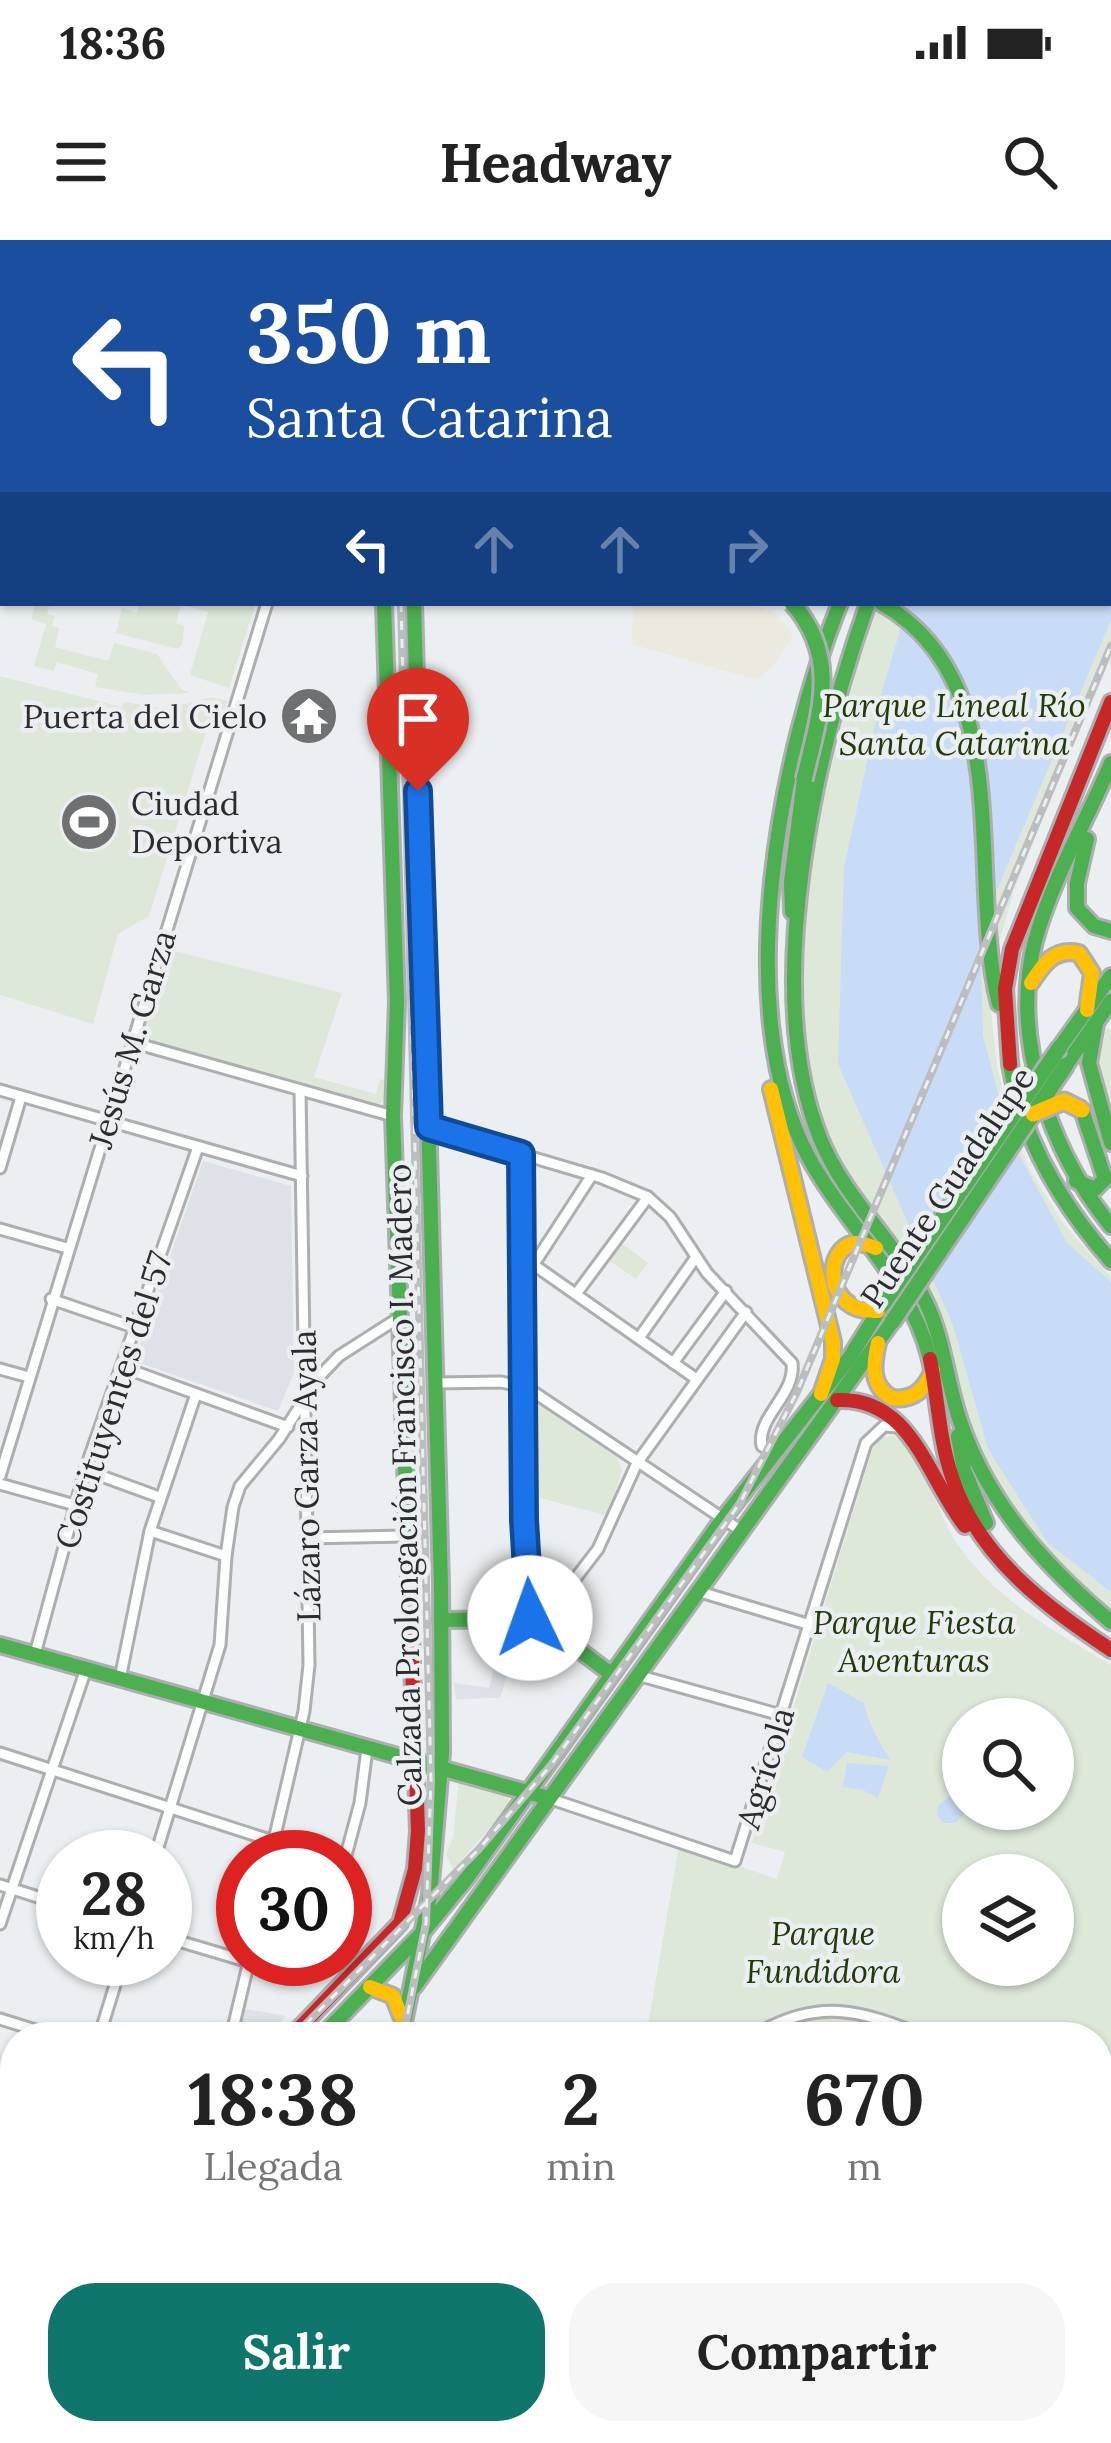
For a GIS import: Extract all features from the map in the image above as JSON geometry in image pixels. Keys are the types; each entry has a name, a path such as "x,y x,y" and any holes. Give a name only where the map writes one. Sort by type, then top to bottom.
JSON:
{"main road":[{"name":"Calzada Prolongación Francisco I. Madero","path":"305,2022 400,1923 415,1869 384,606"},
{"name":"Calzada Prolongación Francisco I. Madero","path":"404,2022 435,1852 441,1768 414,606"},
{"path":"781,606 799,620 806,633 808,684"},
{"path":"795,606 814,628 824,657 791,882 796,1045 810,1113 840,1176 892,1245 926,1302 959,1418 980,1470 1013,1525 1054,1573 1111,1622"},
{"path":"839,606 808,684 782,811 772,989 776,1055 794,1126 810,1160 876,1249 914,1313 933,1370 950,1473 978,1534"},
{"path":"797,963 821,758 838,689 867,606"},
{"path":"886,606 927,638 959,691 975,777 996,994 1007,1025 1020,1100 1038,1157 1074,1220 1111,1261"},
{"path":"1007,1025 1011,952 1111,701"},
{"path":"1111,764 1039,931 1027,993 1052,1125 1075,1180 1111,1226"},
{"path":"1093,807 1075,902 1086,923 1111,931"},
{"path":"1027,993 1047,958 1064,949 1088,959 1095,971 1089,1063 1111,1143"},
{"path":"1091,1017 1111,976"},
{"path":"335,2022 422,1933 467,1878 773,1452 829,1397 833,1349 769,1078 765,1027 772,989"},
{"path":"1091,1017 1111,1001"},
{"name":"Puente Guadalupe","path":"829,1397 878,1342 884,1312 1060,1047 1091,1017"},
{"name":"Puente Guadalupe","path":"884,1312 1033,1114 1091,1017"},
{"path":"1033,1114 1060,1100 1070,1100 1082,1110 1106,1179 1095,1189 1075,1180"},
{"path":"876,1249 859,1242 844,1246 833,1270 837,1292 850,1309 863,1314 884,1312"},
{"path":"408,1996 740,1530 884,1312"},
{"path":"878,1342 875,1379 890,1396 907,1400 917,1396 933,1370"},
{"path":"829,1397 868,1400 904,1428 952,1513 978,1534 1015,1580 1111,1650"},
{"path":"959,1418 958,1449 978,1508 1011,1564 1054,1612"},
{"path":"441,1620 536,1620 611,1674"},
{"path":"0,1645 548,1798"},
{"path":"370,1987 393,1996 400,2022"}],"street":[{"name":"Jesús M. Garza","path":"0,1480 51,1299 267,606"},
{"path":"131,1042 393,1116"},
{"path":"0,1090 302,1176"},
{"name":"Lázaro Garza Ayala","path":"276,1830 300,1731 309,1665 300,1090"},
{"path":"0,1168 21,1097"},
{"path":"429,1127 592,1175 648,1197 670,1217 696,1257 788,1354 794,1370 760,1434 762,1446 773,1452"},
{"name":"Costituyentes del 57","path":"35,1654 75,1505 198,1148"},
{"path":"521,1154 529,1261 524,1520 536,1620"},
{"path":"529,1261 592,1175"},
{"path":"576,1294 648,1197"},
{"path":"0,1229 67,1248"},
{"path":"639,1338 696,1257"},
{"path":"529,1261 695,1378"},
{"path":"673,1363 726,1291"},
{"path":"51,1299 136,1328"},
{"path":"536,1620 598,1549 637,1463 746,1312"},
{"path":"164,1830 220,1645 232,1507 240,1486 288,1426 318,1378 339,1356 400,1317"},
{"path":"122,1367 288,1426"},
{"path":"0,1369 29,1377"},
{"path":"435,1383 501,1382 526,1387 740,1530"},
{"path":"120,1678 159,1497 196,1394"},
{"name":"Agrícola","path":"548,1798 735,1861 866,1442 884,1426 904,1428"},
{"path":"86,1471 159,1497"},
{"path":"0,1480 75,1505"},
{"path":"150,1531 226,1556"},
{"path":"306,1538 406,1536"},
{"path":"697,1591 807,1624"},
{"path":"0,1924 6,1886 86,1669"},
{"path":"637,1675 781,1715"},
{"path":"353,1830 367,1749"},
{"path":"0,1753 239,1830"},
{"path":"6,1886 36,1896"},
{"path":"104,2022 115,1986"},
{"path":"235,2022 243,1986"},
{"path":"784,2022 847,2009 891,2022"}],"shaded area":[{"path":"633,606 755,606 776,613 793,635 773,666 757,680 632,644"},
{"path":"203,1161 291,1186 294,1373 278,1411 134,1361"},
{"path":"495,1665 510,1666 500,1698 456,1699 454,1683 489,1688"},
{"path":"245,2009 286,2016 280,2022 242,2022"}],"green space":[{"path":"35,606 49,606 47,614 55,616 52,626 59,628 55,647 108,661 114,643 157,654 181,689 190,693 144,695 95,687 98,674 57,662 54,671 34,666 46,624 31,619"},
{"path":"139,606 180,606 176,623 184,626 182,645 177,649 116,633 122,608 137,613"},
{"path":"255,606 229,688 190,675 208,612 190,607"},
{"name":"Parque Lineal Río Santa Catarina","path":"867,606 1111,606 1111,650 1014,890 988,983 997,1065 1028,1167 1063,1223 1111,1277 1111,1612 1053,1557 1002,1494 817,1121 801,1000 815,798"},
{"name":"Ciudad Deportiva","path":"0,676 122,707 125,702 166,709 211,697 227,701 217,731 207,729 149,916 118,934 93,1024 0,995"},
{"path":"166,949 342,993 314,1077 376,1094 380,1079 389,1081 388,1098 374,1107 146,1042 140,1034"},
{"path":"1100,1028 1111,1029 1111,1110 1095,1052"},
{"path":"619,1241 648,1263 636,1279 606,1258"},
{"path":"541,1406 617,1458 622,1470 608,1516 533,1496 535,1407"},
{"name":"Parque Fiesta Aventuras","path":"892,1435 912,1454 950,1532 973,1565 1027,1613 1111,1665 1111,2022 649,2022 679,1846 777,1879 785,1852 752,1843 872,1450 880,1439"},
{"path":"459,1779 505,1792 511,1804 453,1870 446,1854 453,1837"}],"water":[{"name":"Parque Lineal Río Santa Catarina","path":"907,606 1111,606 1111,620 980,930 983,1036 1010,1138 1067,1243 1111,1282 1111,1592 1047,1542 988,1449 953,1325 838,1064 844,868 883,688"},
{"path":"828,1683 864,1703 891,1760 847,1752 827,1772 802,1757"},
{"path":"847,1763 889,1766 878,1798 843,1787"}],"railway":[{"path":"401,606 431,1779 426,1923 406,2022"},
{"path":"308,2022 479,1849 551,1765 740,1503 797,1392 1111,646"}],"traffic: fast":[{"path":"384,606 397,1002 393,1116 411,1636"},
{"path":"404,2022 430,1895 442,1753 414,606"},
{"path":"794,606 817,645 821,666 820,710 804,780"},
{"path":"839,606 818,663 783,804 772,880 771,1028 784,1096 808,1156 893,1278 921,1330 930,1359"},
{"path":"867,606 830,728 802,869 795,1012 803,1078 831,1161 928,1307 960,1421 986,1480 1042,1556 1111,1622"},
{"path":"885,606 925,637 953,680 971,730 980,784 990,953 999,1004"},
{"path":"1111,763 1042,918 1029,978 1028,1016 1032,1054 1054,1128 1089,1196 1111,1226"},
{"path":"792,912 791,882 804,780"},
{"path":"1087,839 1077,908 1094,926 1111,931"},
{"path":"1060,1047 1111,976"},
{"path":"1066,1065 1111,1001"},
{"path":"1096,1023 1089,1063 1111,1143"},
{"path":"883,1304 1060,1047"},
{"path":"1010,1064 1034,1145 1076,1217 1111,1261"},
{"path":"892,1322 1066,1065"},
{"path":"1076,1181 1095,1189 1105,1179 1082,1110"},
{"path":"336,2022 422,1933 467,1878 722,1520 850,1357 883,1304"},
{"path":"414,1987 892,1322"},
{"path":"958,1436 964,1470 986,1523"},
{"path":"441,1620 538,1619 611,1674"},
{"path":"0,1645 548,1798"}],"traffic: slow":[{"path":"1031,983 1056,955 1079,953 1092,973 1087,1010"},
{"path":"771,1089 833,1342 833,1359 821,1394"},
{"path":"1033,1114 1064,1101 1082,1110"},
{"path":"876,1248 857,1243 846,1247 838,1255 834,1279 846,1302 878,1311"},
{"path":"878,1343 877,1381 892,1398 918,1392 933,1370"},
{"path":"370,1987 393,1996 401,2016"}],"traffic: jam":[{"path":"1010,1064 1005,989 1012,949 1111,702"},
{"path":"930,1359 948,1463 978,1531 1038,1597 1111,1650"},
{"path":"837,1400 883,1411 900,1425 965,1526"},
{"path":"305,2022 400,1923 415,1869 418,1831 411,1636"}],"place":[{"name":"Puerta del Cielo","path":"309,716"},
{"name":"Ciudad Deportiva","path":"89,822"}],"route":[{"path":"418,791 429,1127 521,1154 524,1520 530,1618"}],"park label":[{"name":"Parque Fundidora","path":"823,1952"}]}
